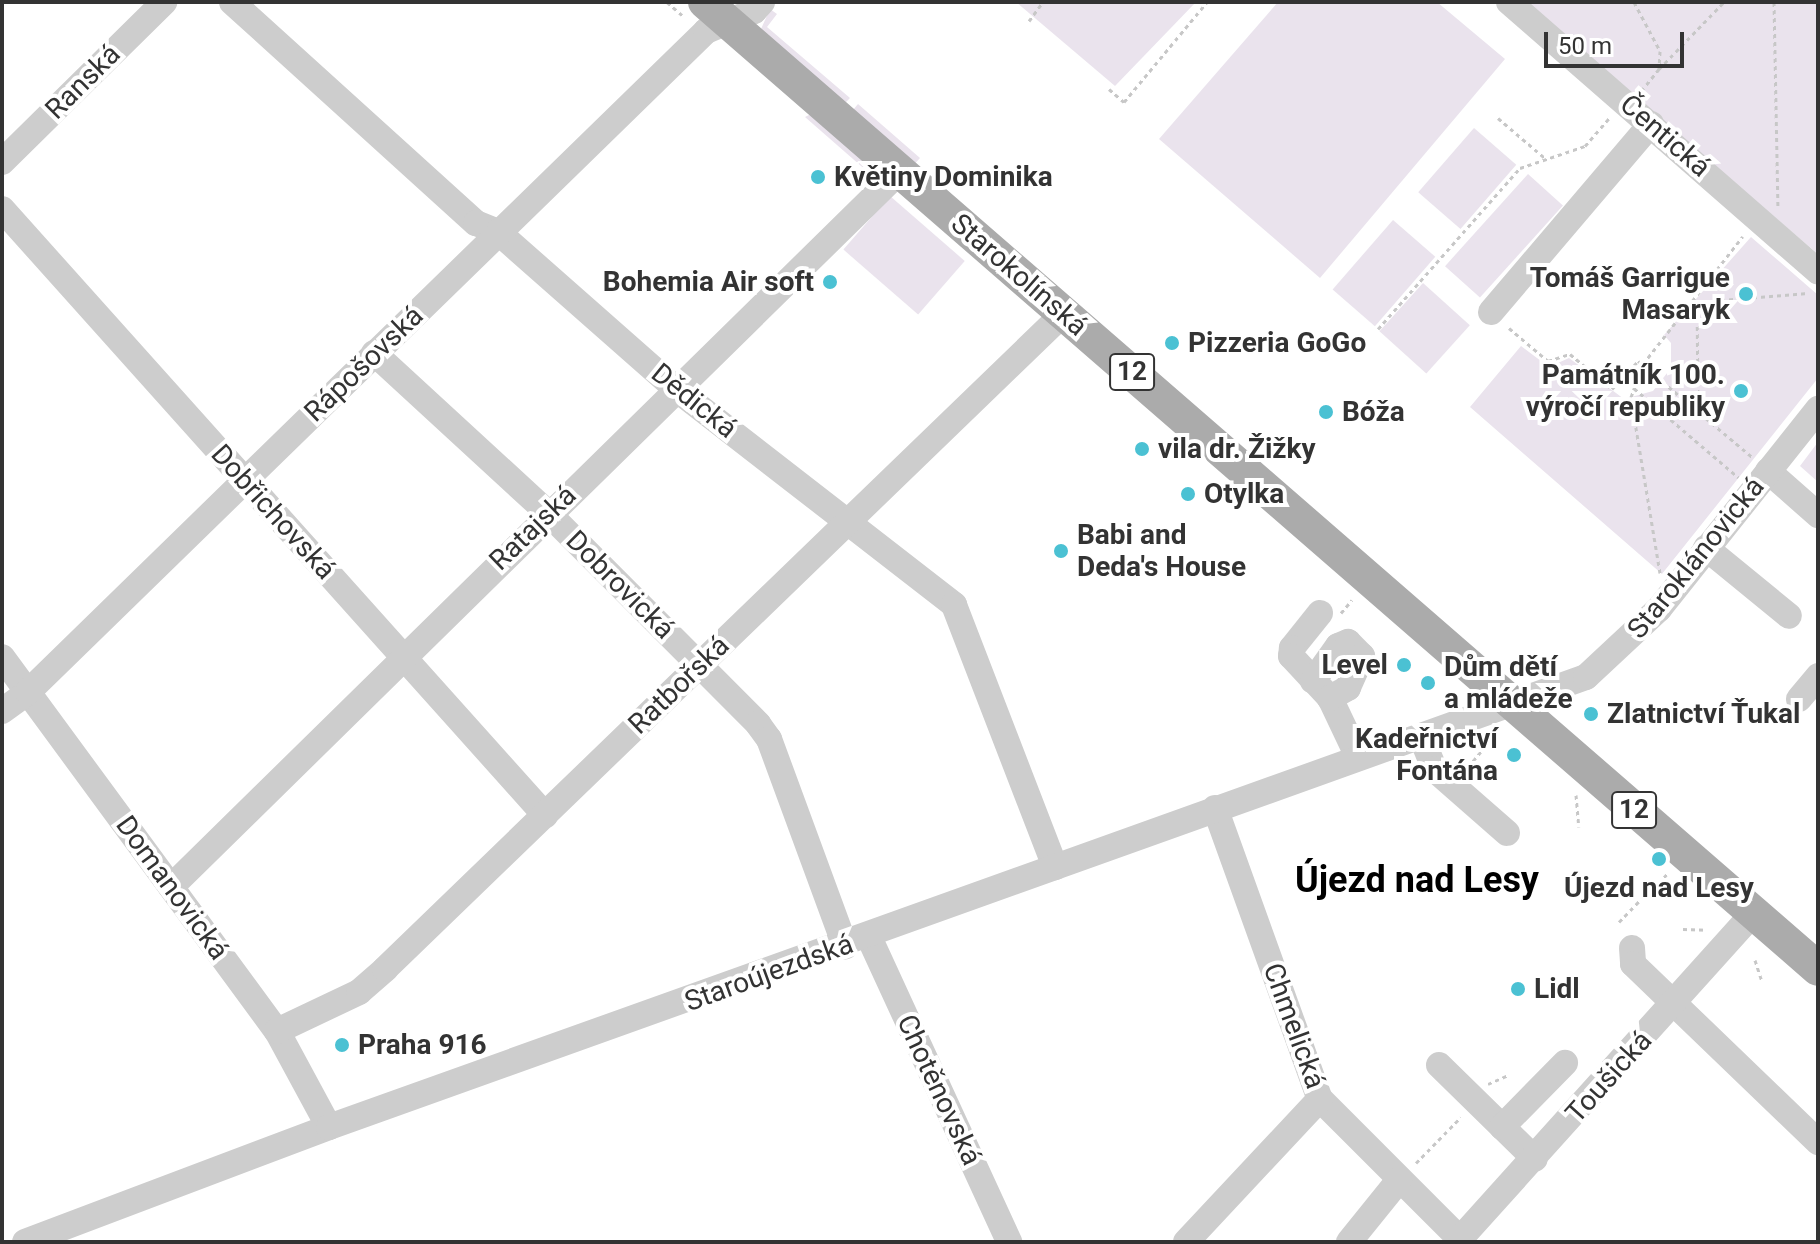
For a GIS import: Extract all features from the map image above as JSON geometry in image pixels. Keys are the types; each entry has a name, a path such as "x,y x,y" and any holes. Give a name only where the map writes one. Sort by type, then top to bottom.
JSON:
{"main road":[{"name":"Starokolínská","path":"717,12 1064,313 1505,719"},
{"name":"12","path":"1505,719 1754,913 1818,969"}],"street":[{"name":"Ranská","path":"2,162 164,2"},
{"name":"Dědická","path":"232,2 476,223 498,232 676,389 954,605 1055,867"},
{"name":"Rápošovská","path":"2,711 28,692 706,31 717,12 754,11 762,2"},
{"name":"Čentická","path":"1509,2 1614,100 1651,124 1761,227 1818,272"},
{"path":"1491,312 1651,124"},
{"name":"Ratajská","path":"171,887 402,655 899,172"},
{"name":"Dobřichovská","path":"2,209 545,815"},
{"name":"Ratbořská","path":"277,1031 359,992 1064,313"},
{"name":"Dobrovická","path":"374,353 548,513 700,665 769,739 857,941"},
{"name":"Staroklánovická","path":"1505,719 1586,677 1659,609 1706,548 1761,465 1818,409"},
{"path":"1761,465 1818,515"},
{"path":"1706,548 1789,616"},
{"path":"1320,613 1292,648 1291,656 1322,690 1358,757"},
{"name":"Domanovická","path":"2,657 277,1031 329,1127"},
{"path":"1799,699 1818,676"},
{"name":"Staroújezdská","path":"25,1242 329,1127 857,941 1358,757 1421,736 1505,719"},
{"path":"1421,736 1434,769 1507,833"},
{"name":"Chmelická","path":"1215,808 1320,1099 1462,1240"},
{"name":"Toušická","path":"1462,1240 1754,913"},
{"name":"Chotěnovská","path":"857,941 1009,1242"},
{"path":"1632,948 1633,964 1818,1142"},
{"path":"1502,1127 1565,1063"},
{"path":"1439,1065 1535,1159"},
{"path":"1186,1242 1320,1099"},
{"path":"1349,1242 1399,1180"}],"path":[{"path":"1029,21 1043,2"},
{"path":"1109,89 1124,102 1207,2"},
{"path":"1634,2 1660,51 1659,69"},
{"path":"1378,329 1520,168 1585,146 1614,100 1643,90 1659,69 1724,2"},
{"path":"1661,575 1631,397 1643,364 1761,227 1781,185 1774,2"},
{"path":"1498,118 1546,159"},
{"path":"1697,302 1818,292"},
{"path":"1697,302 1698,410"},
{"path":"1491,312 1548,361 1570,354 1612,389 1638,361 1761,465"},
{"path":"1622,378 1739,479"},
{"path":"1453,786 1505,719"},
{"path":"1576,790 1579,827"},
{"path":"1653,889 1671,870"},
{"path":"1619,922 1639,901"},
{"path":"1683,929 1712,930"},
{"path":"1755,960 1762,982"},
{"path":"1399,1180 1476,1101 1494,1078 1508,1075"}],"shaded area":[{"path":"1016,2 1196,2 1115,86"},
{"path":"1278,2 1437,2 1505,59 1320,278 1159,139"},
{"path":"1520,2 1818,2 1818,254"},
{"path":"770,9 777,14 767,27 850,98 845,103 761,29"},
{"path":"858,104 920,158 911,168 853,110"},
{"path":"811,114 878,167 877,180 805,117"},
{"path":"1474,128 1516,165 1460,229 1418,192"},
{"path":"1528,174 1563,205 1480,298 1445,266"},
{"path":"890,196 965,261 918,315 843,250"},
{"path":"1393,220 1435,257 1375,326 1333,289"},
{"path":"1751,237 1818,295 1818,378 1662,574 1470,407 1521,346 1549,367 1569,358 1624,399 1653,391 1671,368 1671,343 1664,335"},
{"path":"1423,283 1470,325 1426,373 1380,331"},
{"path":"1818,442 1818,482 1800,466"}],"place":[{"name":"Květiny Dominika","path":"818,177"},
{"name":"Bohemia Air soft","path":"830,282"},
{"name":"Tomáš Garrigue Masaryk","path":"1746,294"},
{"name":"Pizzeria GoGo","path":"1172,343"},
{"name":"Památník 100. výročí republiky","path":"1741,391"},
{"name":"Bóža","path":"1326,412"},
{"name":"vila dr. Žižky","path":"1142,449"},
{"name":"Otylka","path":"1188,494"},
{"name":"Babi and Deda's House","path":"1061,551"},
{"name":"Level","path":"1404,665"},
{"name":"Dům dětí a mládeže","path":"1428,683"},
{"name":"Zlatnictví Ťukal","path":"1591,714"},
{"name":"Kadeřnictví Fontána","path":"1514,755"},
{"name":"Újezd nad Lesy","path":"1659,859"},
{"name":"Lidl","path":"1518,989"},
{"name":"Praha 916","path":"342,1045"}],"district":[{"name":"Újezd nad Lesy","path":"1417,881"}]}
